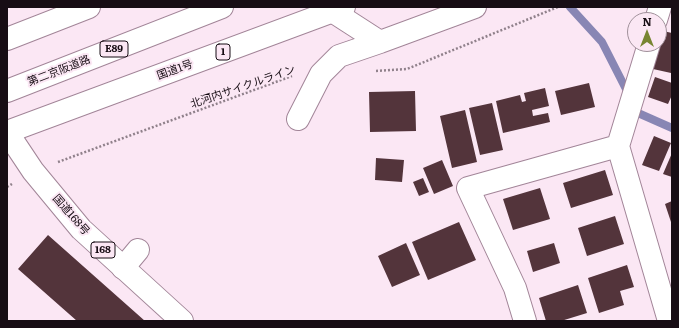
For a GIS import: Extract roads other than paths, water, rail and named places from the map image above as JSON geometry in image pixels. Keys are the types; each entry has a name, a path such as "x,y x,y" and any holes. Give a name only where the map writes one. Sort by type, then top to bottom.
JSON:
{"main road":[{"path":"7,40 89,7"},
{"name":"第二京阪道路","path":"7,91 222,7"},
{"path":"298,118 321,74 339,56 475,7"},
{"path":"338,9 380,42"},
{"name":"国道1号","path":"7,132 338,9"},
{"path":"647,52 618,146 669,321"},
{"name":"国道168号","path":"7,132 33,171 81,229 182,321"},
{"path":"525,321 514,288 468,188 618,146"},
{"path":"123,268 138,250"}],"waterway":[{"path":"570,7 602,42 629,95"},
{"path":"634,105 638,113 672,128"}]}
